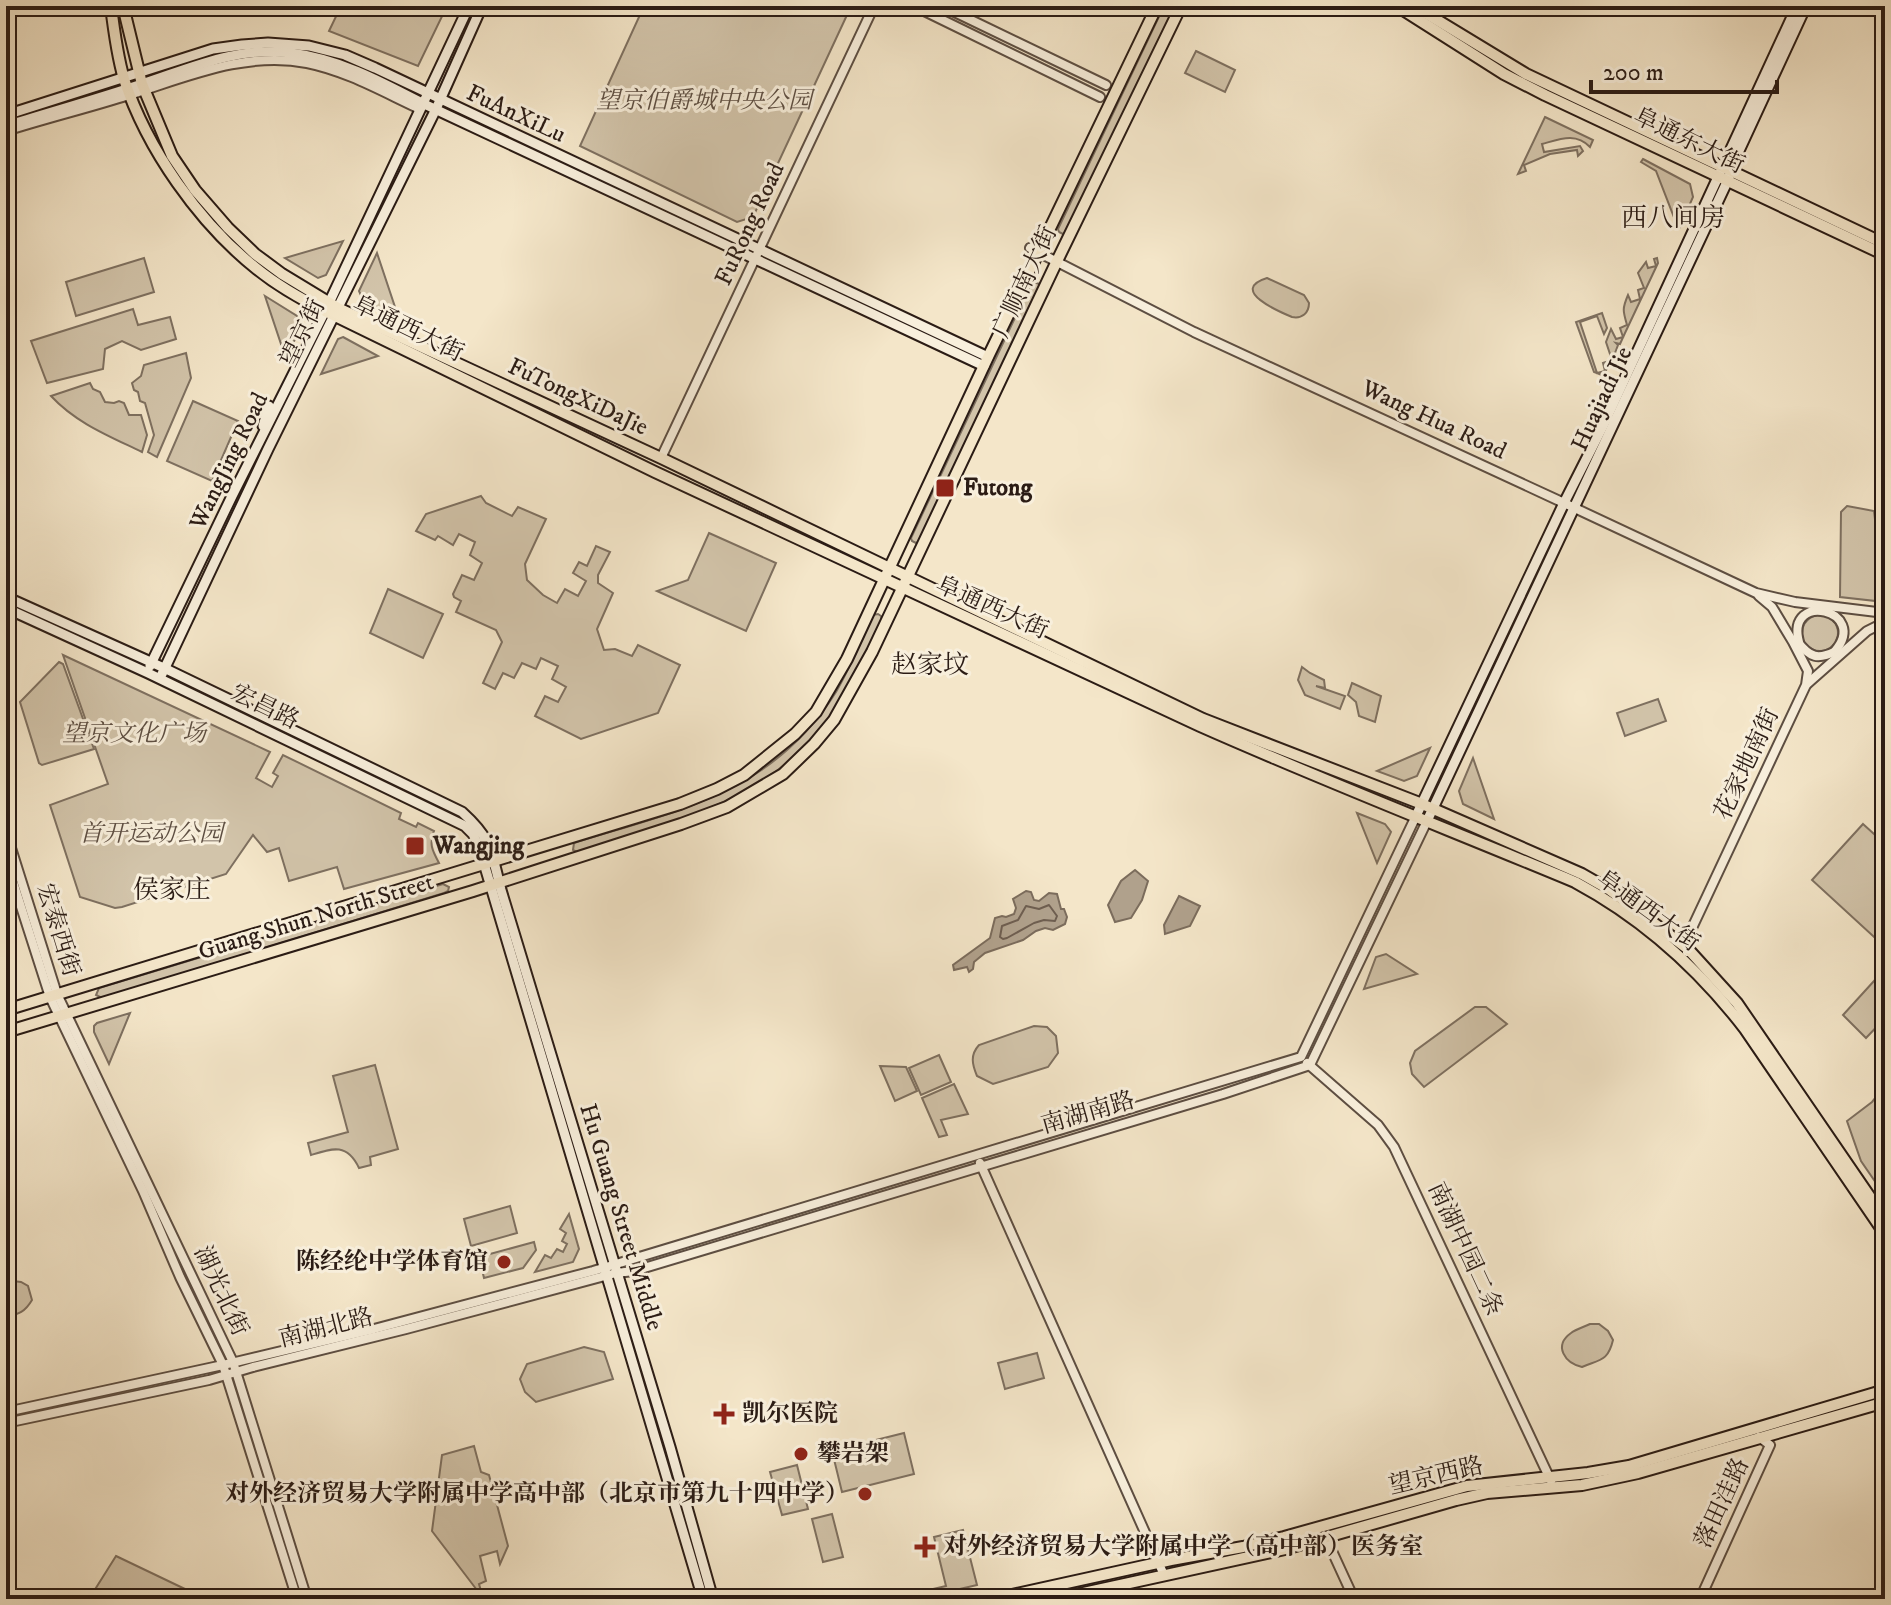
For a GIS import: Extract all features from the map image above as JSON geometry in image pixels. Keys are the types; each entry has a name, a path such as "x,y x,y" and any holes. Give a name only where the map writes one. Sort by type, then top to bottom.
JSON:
{"main road":[{"name":"阜通西大街","path":"111,6 117,51 127,87 161,158 189,198 229,245 285,290 331,310 645,468 887,573 907,577 1203,719 1427,807 1582,874 1610,890 1688,949 1719,981 1750,1020 1885,1219"},
{"name":"FuTongXiDaJie","path":"123,6 141,82 172,156 203,200 255,254 331,310 661,458 887,573"},
{"name":"WangJing Road","path":"150,668 232,496 264,446 331,310 469,6"},
{"name":"望京街","path":"331,310 438,104 482,6"},
{"name":"广顺南大街","path":"887,573 1024,285 1034,251 1053,222 1133,44 1157,6"},
{"name":"广顺南大街","path":"901,588 1181,6"},
{"name":"阜通东大街","path":"1397,6 1523,84 1885,244"},
{"name":"阜通东大街","path":"1414,6 1526,74 1885,255"},
{"name":"Huajiadi Jie","path":"1725,174 1797,6"},
{"name":"Huajiadi Jie","path":"1427,807 1603,426 1806,6"},
{"name":"FuAnXiLu","path":"6,128 141,82 213,49 268,43 300,44 345,55 423,102 438,104 986,362"},
{"name":"FuAnXiLu","path":"6,115 127,87"},
{"path":"1053,222 1055,233 1062,237 1072,231"},
{"path":"1024,285 1036,279 1041,282 1042,294"},
{"path":"162,673 264,446 269,406"},
{"path":"264,446 285,433"},
{"path":"907,531 908,543 916,547 925,539"},
{"name":"阜通西大街","path":"887,573 901,588 1285,765 1416,816 1587,889 1635,921 1685,961 1722,999 1885,1234"},
{"name":"Guang Shun North Street","path":"8,1010 680,804 717,789 744,775 772,749 795,734 816,712 847,659 887,573"},
{"name":"Guang Shun North Street","path":"11,1031 495,884 681,824 727,807 786,778 834,720 872,652 901,588"},
{"name":"宏昌路","path":"6,597 150,668"},
{"name":"宏昌路","path":"6,608 162,673 462,812 484,834 490,847"},
{"path":"867,616 876,611 884,616 885,625"},
{"name":"宏昌路","path":"162,673 465,826 489,863"},
{"path":"1416,816 1427,807"},
{"path":"1427,807 1427,821"},
{"path":"681,824 692,832"},
{"name":"Hu Guang Street Middle","path":"490,847 489,863 610,1270 703,1599"},
{"path":"529,850 522,864 536,870"},
{"path":"452,875 459,877 461,885 458,895"},
{"path":"100,980 93,990 96,1000 107,1001"},
{"path":"8,1010 21,1013 24,1021 11,1031"},
{"name":"Hu Guang Street Middle","path":"610,1270 670,1447 713,1599"},
{"name":"望京西路","path":"994,1599 1243,1547 1467,1486 1582,1485 1638,1473 1885,1390"},
{"name":"望京西路","path":"1755,1434 1885,1402"},
{"name":"望京西路","path":"1056,1599 1245,1559 1456,1500 1551,1483"}],"street":[{"name":"FuRong Road","path":"661,458 874,6"},
{"path":"914,6 1100,97"},
{"path":"942,6 1106,85"},
{"path":"127,87 240,62 293,62 340,73 423,102"},
{"path":"1086,91 1092,79"},
{"name":"Wang Hua Road","path":"1034,251 1194,332 1756,593 1825,608"},
{"path":"1756,593 1772,607 1804,662 1808,671 1806,685"},
{"path":"1825,608 1839,619 1842,626 1842,641 1826,667"},
{"path":"1804,662 1797,629 1804,616 1825,608 1885,613"},
{"path":"1806,685 1867,631 1885,622"},
{"path":"1789,635 1811,654 1818,656 1849,647"},
{"name":"花家地南街","path":"1685,961 1692,928 1806,685"},
{"path":"1301,1057 1416,816"},
{"path":"1310,1065 1427,821"},
{"name":"宏泰西街","path":"6,832 54,996"},
{"name":"宏泰西街","path":"6,860 62,1015"},
{"name":"湖光北街","path":"62,1015 180,1277 223,1365 232,1370 297,1599"},
{"name":"湖光北街","path":"62,1015 232,1370 307,1599"},
{"name":"南湖中园二条","path":"1301,1057 1378,1125 1394,1147 1551,1483"},
{"name":"南湖南路","path":"979,1161 1301,1057"},
{"name":"南湖南路","path":"610,1270 979,1161 1223,1094 1310,1065"},
{"path":"979,1161 1164,1575"},
{"name":"南湖北路","path":"6,1423 232,1370 374,1329 610,1270"},
{"path":"6,1412 223,1365"},
{"name":"落田洼路","path":"1700,1599 1770,1445 1755,1434"},
{"path":"1326,1538 1354,1599"}],"green space":[{"path":"341,6 447,6 418,66 329,31"},
{"name":"望京伯爵城中央公园","path":"644,6 846,6 847,15 753,217 737,222 580,146"},
{"path":"1164,6 1175,6 1063,234 1058,229"},
{"path":"1196,51 1235,70 1225,92 1185,73"},
{"path":"1545,117 1593,140 1590,147 1573,138 1542,144 1544,152 1580,146 1583,151 1578,156 1577,150 1550,154 1524,165 1526,171 1518,174"},
{"path":"1643,159 1690,184 1693,197 1680,227 1656,171 1641,162"},
{"path":"343,241 326,275 318,278 285,258"},
{"path":"377,253 399,319 363,300 359,291"},
{"path":"144,258 154,292 76,316 66,282"},
{"path":"1657,258 1658,263 1620,344 1616,343 1618,345 1612,361 1610,365 1602,375 1594,372 1576,322 1602,313 1607,328 1604,334 1597,316 1580,322 1597,373 1605,371 1603,363 1612,360 1606,342 1611,329 1616,339 1623,337 1620,328 1627,325 1624,310 1628,295 1631,302 1640,299 1638,290 1644,288 1638,273 1646,262 1648,268 1656,266 1654,259"},
{"path":"1267,278 1304,295 1309,303 1306,312 1302,316 1292,317 1260,300 1253,288"},
{"path":"1035,282 1040,288 916,543 911,538 1031,284"},
{"path":"265,296 297,316 301,326 286,359"},
{"path":"133,309 138,325 170,317 176,339 141,350 122,341 105,349 103,369 47,383 31,341"},
{"path":"343,337 378,356 321,374 338,339"},
{"path":"186,353 191,378 157,457 148,452 154,435 145,403 140,401 132,383 141,376 144,365"},
{"path":"90,383 105,402 119,401 124,403 129,415 141,415 147,435 142,452 82,421 51,396"},
{"path":"193,401 238,421 212,481 167,461"},
{"path":"481,496 486,503 512,516 518,507 546,519 525,564 527,580 557,603 565,589 578,596 586,581 573,573 579,562 587,566 596,546 610,552 598,575 598,583 613,593 597,629 604,650 615,649 632,656 638,645 680,665 658,713 581,739 535,716 545,696 558,702 566,687 552,679 558,666 541,658 536,669 522,663 514,678 503,673 495,689 483,683 502,642 496,630 456,612 461,601 453,594 462,575 474,580 482,563 470,555 475,542 459,534 453,545 438,536 435,540 416,531 426,514"},
{"path":"1847,506 1874,511 1885,602 1840,597 1841,512"},
{"path":"709,533 776,563 746,631 657,591 688,580"},
{"path":"388,589 443,614 423,658 370,633"},
{"path":"878,614 882,620 843,698 802,750 774,773 745,791 680,819 577,852 573,850 574,843 650,820 721,793 783,754 811,726 836,692 873,615"},
{"path":"1820,615 1833,620 1838,633 1833,646 1820,651 1807,646 1802,633 1807,620"},
{"path":"63,655 270,752 256,778 272,787 278,776 273,773 283,755 401,813 399,819 434,831 432,847 439,863 344,889 337,867 289,881 279,848 267,852 253,835 226,874 122,907 115,908 80,897 50,805 108,784"},
{"path":"59,662 63,664 94,749 42,765 20,702"},
{"path":"1302,667 1324,680 1325,688 1316,686 1345,696 1340,709 1305,695 1298,680"},
{"path":"1352,683 1381,696 1375,722 1359,716 1356,702 1348,695"},
{"path":"1658,699 1666,721 1625,736 1617,713"},
{"path":"1430,748 1417,776 1404,781 1377,771"},
{"path":"1473,758 1494,819 1463,804 1459,791"},
{"path":"1357,813 1385,824 1391,832 1377,863"},
{"path":"1863,824 1885,844 1885,947 1812,880"},
{"path":"443,884 449,887 444,893 102,998 96,995 99,988"},
{"path":"1386,954 1417,974 1364,989 1376,957"},
{"path":"1874,981 1885,991 1885,1018 1866,1038 1843,1015"},
{"path":"1475,1007 1486,1007 1507,1024 1424,1087 1412,1074 1410,1063 1415,1051"},
{"path":"130,1013 109,1064 94,1026"},
{"path":"1034,1026 1047,1027 1056,1036 1058,1053 1048,1067 993,1084 977,1076 973,1060 979,1045"},
{"path":"939,1055 951,1082 921,1095 909,1068"},
{"path":"375,1065 398,1149 370,1157 371,1165 359,1168 350,1154 344,1151 311,1155 308,1143 348,1132 333,1076"},
{"path":"880,1066 906,1067 917,1091 895,1101"},
{"path":"954,1084 968,1114 941,1120 947,1135 939,1137 922,1098"},
{"path":"1885,1086 1885,1196 1861,1161 1847,1121 1872,1102"},
{"path":"510,1206 517,1233 471,1246 464,1219"},
{"path":"569,1214 579,1249 573,1262 535,1272 545,1255 551,1258 557,1249 563,1252 567,1244 562,1241 566,1233 560,1229"},
{"name":"陈经纶中学体育馆","path":"534,1242 536,1250 523,1268 484,1278 479,1257"},
{"path":"13,1281 28,1286 32,1300 21,1312 6,1317 6,1283"},
{"path":"1590,1324 1599,1324 1613,1340 1606,1356 1582,1367 1566,1358 1562,1348 1571,1333"},
{"path":"584,1347 604,1352 613,1379 536,1402 525,1392 520,1379 527,1364"},
{"path":"1037,1353 1044,1378 1005,1389 998,1363"},
{"path":"904,1433 914,1474 842,1492 832,1451"},
{"path":"474,1446 481,1472 489,1475 508,1546 500,1564 497,1551 480,1556 486,1581 479,1584 483,1598 432,1531 442,1455"},
{"path":"797,1465 808,1509 782,1515 770,1472"},
{"path":"832,1514 843,1557 823,1562 812,1519"},
{"path":"963,1530 977,1585 921,1598 920,1592 946,1586 934,1537"},
{"path":"116,1556 185,1589 171,1599 89,1599"}],"water":[{"path":"1135,870 1148,881 1142,900 1131,918 1115,922 1108,905 1121,881"},
{"path":"1026,891 1039,901 1049,893 1057,894 1067,917 1065,924 1053,930 1045,928 1036,931 1023,940 985,953 974,962 969,972 967,967 954,970 953,965 990,938 995,918 1014,914 1013,899"},
{"path":"1179,896 1200,906 1190,926 1165,934 1164,925"}],"place":[{"name":"Futong","path":"945,488"},
{"name":"Wangjing","path":"415,846"},
{"name":"陈经纶中学体育馆","path":"504,1262"},
{"name":"凯尔医院","path":"724,1414"},
{"name":"攀岩架","path":"801,1454"},
{"name":"对外经济贸易大学附属中学高中部（北京市第九十四中学）","path":"865,1494"},
{"name":"对外经济贸易大学附属中学（高中部）医务室","path":"925,1547"}],"district":[{"name":"西八间房","path":"1673,218"},
{"name":"赵家坟","path":"930,665"},
{"name":"侯家庄","path":"172,890"}],"park label":[{"name":"望京文化广场","path":"134,734"},
{"name":"首开运动公园","path":"151,834"}]}
